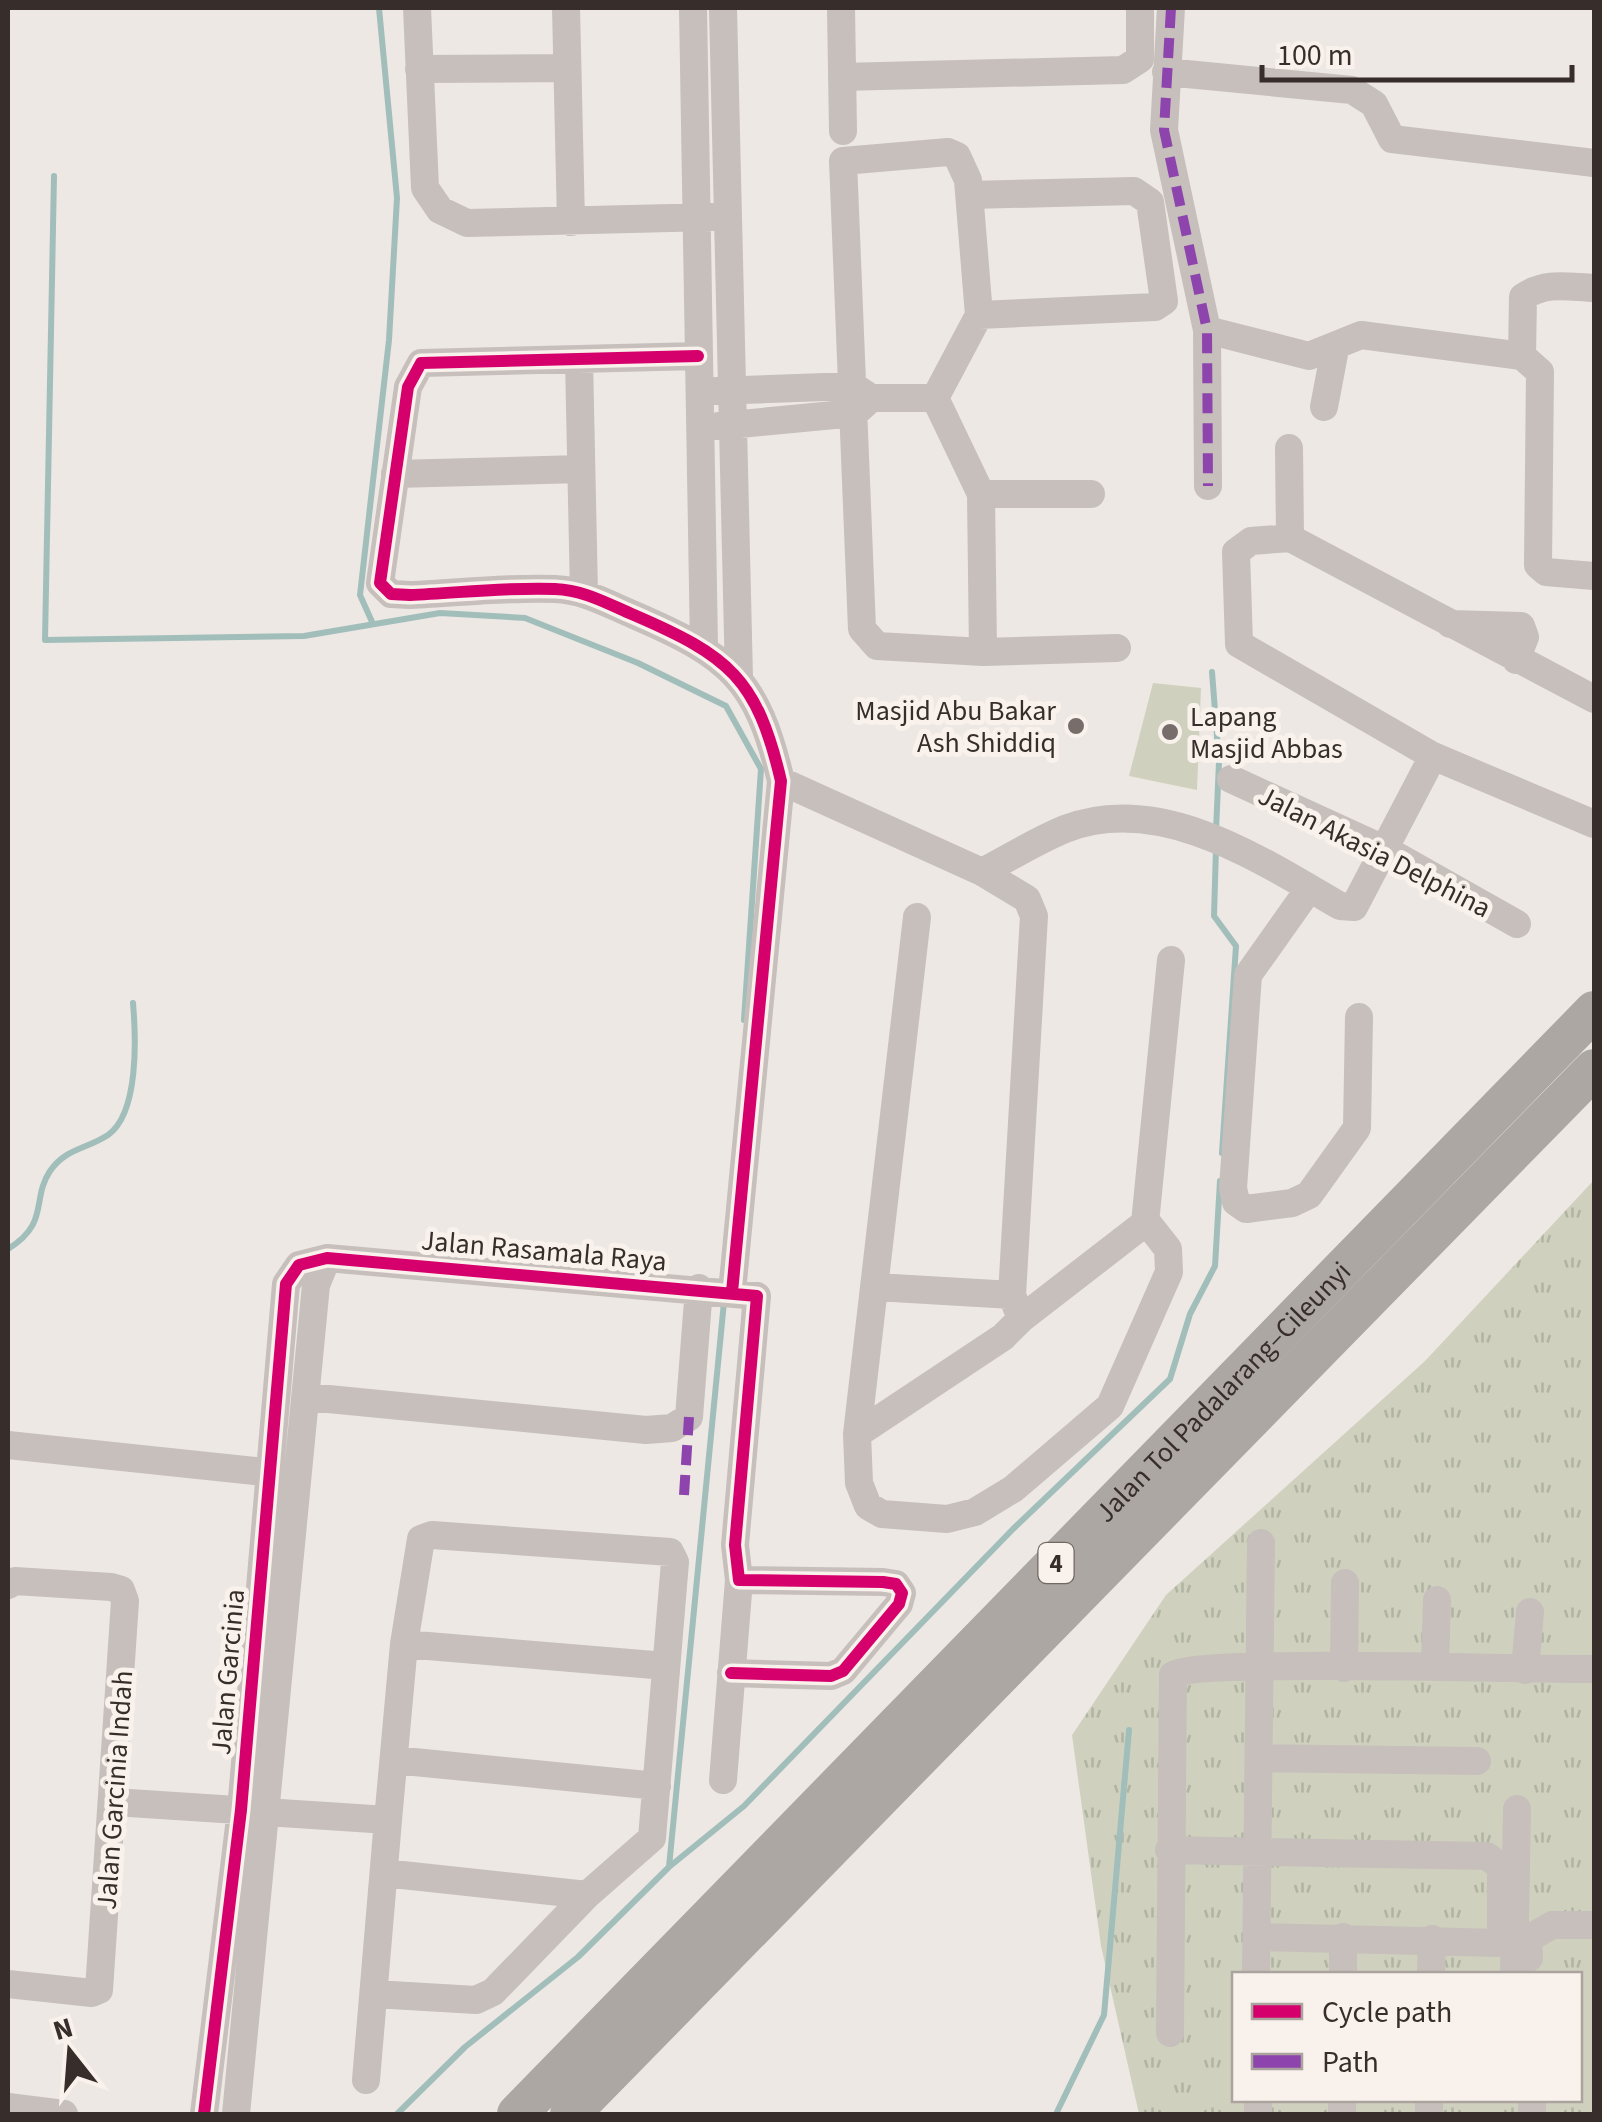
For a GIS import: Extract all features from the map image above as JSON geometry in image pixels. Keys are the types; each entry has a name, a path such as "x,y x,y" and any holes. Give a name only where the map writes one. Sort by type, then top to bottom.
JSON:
{"highway":[{"name":"Jalan Tol Padalarang–Cileunyi","path":"517,2114 1594,1011"},
{"name":"Jalan Tol Padalarang–Cileunyi","path":"570,2114 1594,1069"}],"street":[{"path":"416,8 429,200 467,223 726,218"},
{"path":"566,8 571,222"},
{"path":"693,8 704,646"},
{"path":"723,8 739,678"},
{"path":"841,8 843,131"},
{"path":"842,78 1123,70 1140,59 1140,8"},
{"path":"1171,8 1164,130 1207,330 1208,486"},
{"path":"419,69 567,68"},
{"path":"1166,72 1352,90 1374,104 1392,139 1594,163"},
{"path":"935,398 979,315 970,194 963,166 948,152 842,161 859,399 864,634 876,646 984,652 1117,648"},
{"path":"970,194 1134,191 1143,195 1150,202 1166,292 1164,300 1155,307 979,315"},
{"path":"1522,356 1523,298 1536,288 1556,285 1594,288"},
{"path":"1207,330 1309,356 1335,349 1361,335 1522,356 1540,372 1538,565 1546,572 1594,576"},
{"path":"1324,407 1335,349"},
{"path":"308,1397 646,1430 672,1428 689,1418 724,1291 782,781 761,709 739,678 704,646 584,593 556,589 410,595 384,590 380,583 408,387 421,363 698,356"},
{"path":"580,360 584,593"},
{"path":"698,392 935,398"},
{"path":"935,398 980,494 984,652"},
{"path":"700,428 734,426 859,399"},
{"path":"1289,448 1290,538"},
{"path":"394,474 582,470"},
{"path":"980,494 1092,494"},
{"path":"1594,699 1290,538 1251,541 1236,552 1238,644 1433,756 1594,824"},
{"path":"982,872 1064,830 1106,819 1141,818 1248,853 1340,906 1354,907 1433,756"},
{"name":"Jalan Akasia Delphina","path":"1232,778 1386,850 1517,924"},
{"path":"782,781 982,872 1028,899 1034,916 1016,1307 1003,1337 857,1434"},
{"path":"1309,888 1248,975 1233,1188 1236,1202 1246,1210 1310,1196 1357,1128 1359,1018"},
{"path":"917,917 857,1434 862,1496 882,1514 961,1517 1012,1489 1110,1406 1169,1272 1168,1248 1146,1221 1172,960"},
{"path":"876,1287 1016,1307 1146,1221"},
{"name":"Jalan Rasamala Raya","path":"327,1258 724,1291"},
{"name":"Jalan Garcinia","path":"204,2114 254,1810 300,1474 316,1284 327,1258"},
{"name":"Jalan Garcinia","path":"236,2114 268,1473 286,1284 299,1266 327,1258"},
{"path":"723,1780 739,1580 724,1291"},
{"path":"8,1445 300,1474"},
{"path":"366,2080 404,1644 421,1539 432,1535 673,1554 652,1838 486,1996 476,2000 374,1994"},
{"path":"1256,1972 1261,1544"},
{"path":"732,1673 819,1677 842,1671 899,1604 902,1593 896,1584 883,1582 739,1580"},
{"name":"Jalan Garcinia Indah","path":"8,1585 16,1582 121,1590 126,1601 100,1990 92,1994 8,1984"},
{"path":"1344,1668 1345,1583"},
{"path":"1435,1667 1437,1600"},
{"path":"1525,1670 1530,1612"},
{"path":"404,1644 666,1666"},
{"path":"1170,2033 1173,1675 1187,1668 1261,1666 1594,1670"},
{"path":"1260,1758 1477,1761"},
{"path":"394,1760 657,1786"},
{"path":"114,1802 388,1820"},
{"path":"1514,1972 1517,1809"},
{"path":"1170,1850 1258,1849 1496,1859 1501,1867 1515,1942 1528,1972"},
{"path":"384,1873 587,1896"},
{"path":"1257,1937 1515,1942 1552,1925 1594,1925"},
{"path":"1343,1938 1343,1972"},
{"path":"1431,1972 1432,1939"},
{"path":"8,2107 64,2114"}],"green space":[{"name":"Lapang Masjid Abbas","path":"1153,683 1201,688 1197,790 1129,776"},
{"path":"1594,1180 1594,2114 1139,2114 1101,1946 1072,1735 1166,1595 1425,1361"}],"waterway":[{"path":"373,624 360,595 389,340 397,198 379,8"},
{"path":"54,176 45,640 304,636 440,613 525,618 638,663 726,706 761,769 744,1020"},
{"path":"1212,672 1219,762 1216,831"},
{"path":"1216,848 1214,916 1236,946 1222,1153"},
{"path":"8,1249 30,1230 44,1182 56,1163 108,1135 118,1124 133,1074 133,1003"},
{"path":"397,2114 465,2047 578,1957 669,1867 744,1806 1013,1529 1170,1379 1190,1314 1215,1266 1220,1181"},
{"path":"669,1867 724,1302"},
{"path":"1056,2114 1104,2015 1129,1730"}],"marked path":[{"path":"1171,8 1164,130 1207,330 1208,486"},
{"path":"684,1495 689,1417"}],"cycle path":[{"path":"698,356 421,363 408,387 380,583 391,594 537,589 586,595 667,630 716,658 749,694 761,717 781,781 732,1292"},
{"path":"204,2114 241,1810 286,1284 299,1265 327,1258 757,1296 735,1545 739,1580 883,1582 896,1584 902,1593 899,1604 843,1671 831,1676 731,1673"}],"place":[{"name":"Masjid Abu Bakar Ash Shiddiq","path":"1076,726"},
{"name":"Lapang Masjid Abbas","path":"1170,732"}]}
